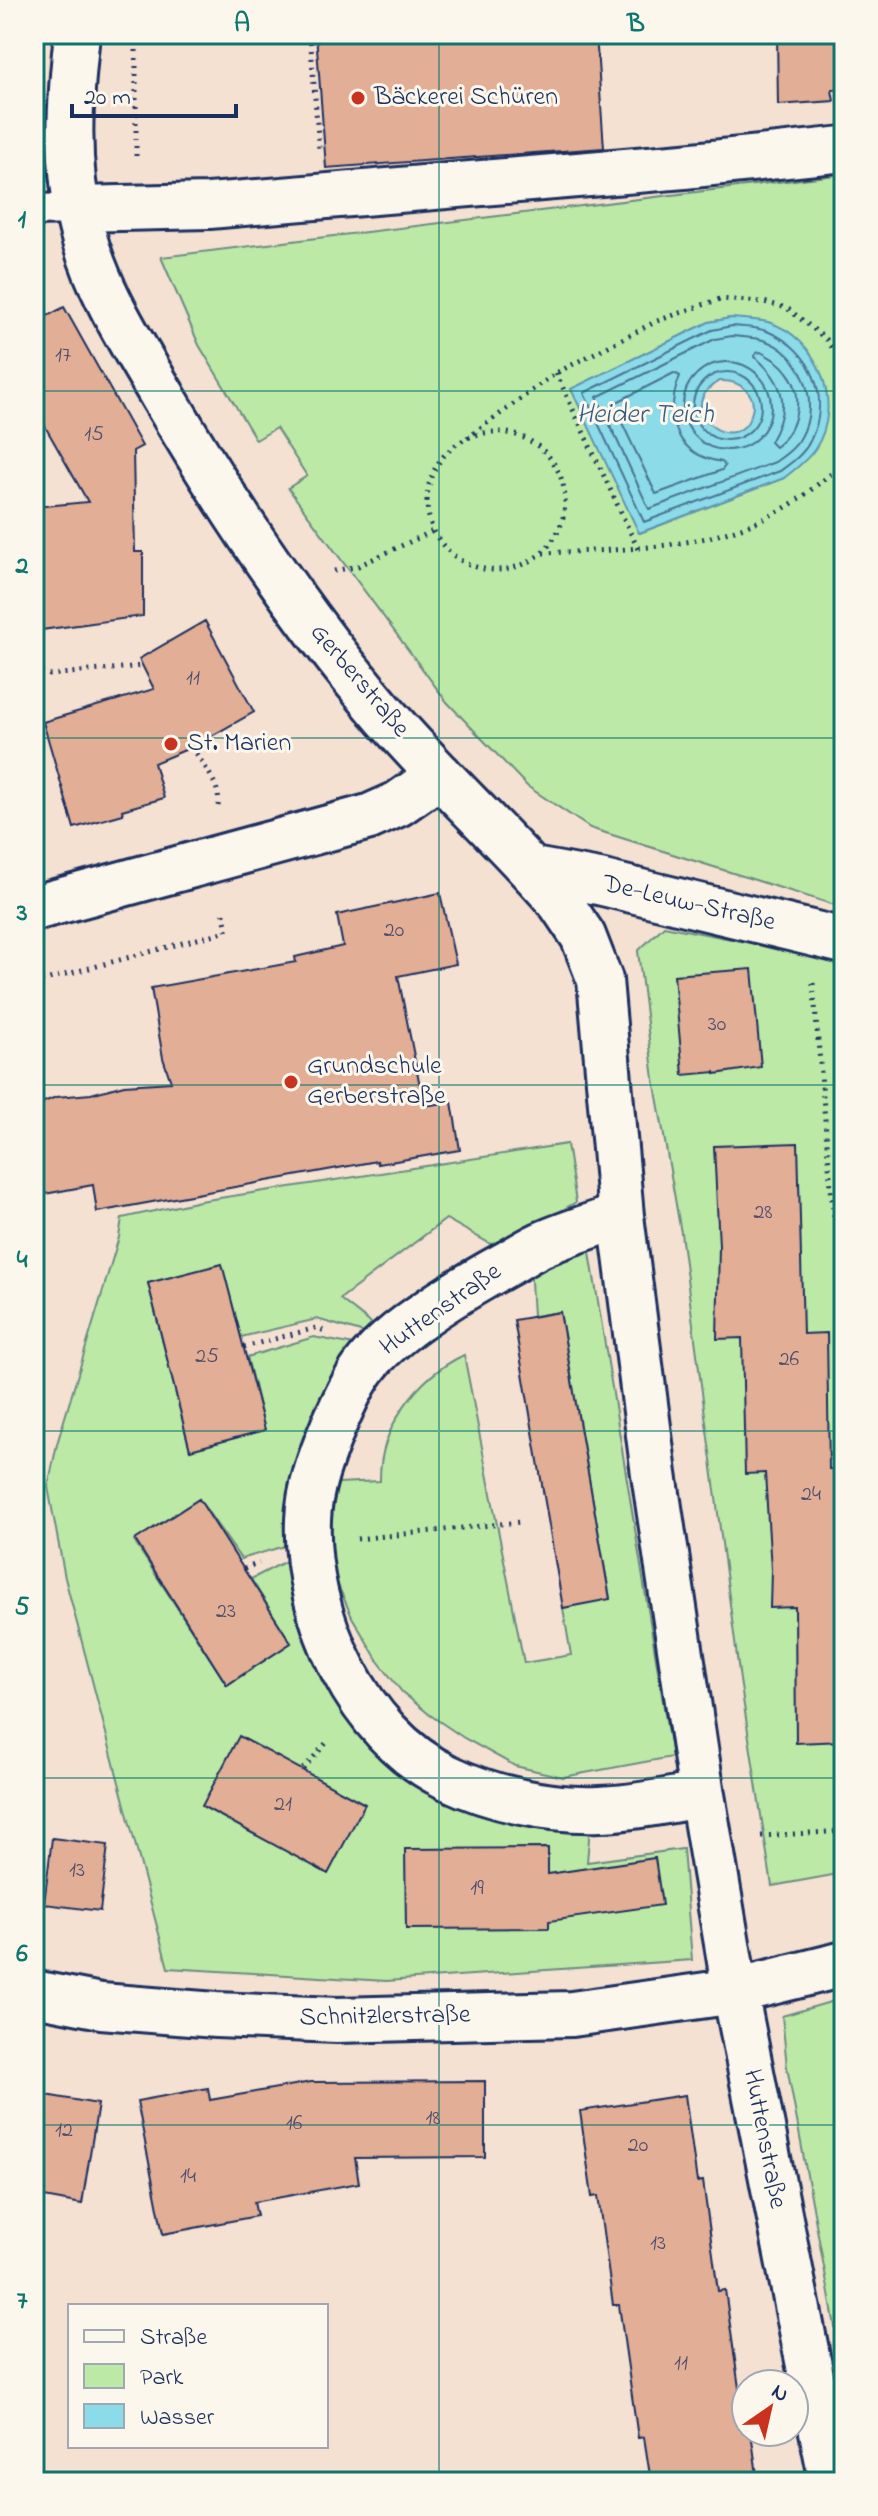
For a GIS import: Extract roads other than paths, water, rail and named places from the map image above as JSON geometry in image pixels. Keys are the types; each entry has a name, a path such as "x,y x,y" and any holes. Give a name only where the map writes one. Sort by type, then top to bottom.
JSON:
{"street":[{"name":"Gerberstraße","path":"77,34 70,98 69,146 77,209 90,256 120,322 192,446 291,597 385,716 440,775"},
{"path":"77,209 209,206 684,166 844,149"},
{"path":"34,908 215,880 398,804 440,775"},
{"name":"Huttenstraße","path":"440,775 560,902 583,936 600,980 621,1216 654,1474 702,1795 735,1991 832,2482"},
{"name":"De-Leuw-Straße","path":"533,870 599,882 826,937"},
{"name":"Huttenstraße","path":"621,1216 544,1243 496,1269 421,1317 371,1359 343,1405 319,1461 307,1517 312,1580 328,1638 353,1686 387,1732 412,1756 447,1777 518,1800 555,1808 601,1810 702,1795"},
{"name":"Schnitzlerstraße","path":"34,1993 101,2006 337,2020 572,2014 735,1991 844,1964"}],"lane":[{"path":"34,210 77,209"}],"water":[{"name":"Heider Teich","path":"731,318 768,322 786,330 801,342 822,374 827,412 824,431 812,453 784,478 639,533 571,389 709,322","holes":["720,381 746,389 753,407 743,428 732,432 710,425 703,415 701,404 706,392"]}],"place":[{"name":"Bäckerei Schüren","path":"358,98"},
{"name":"St. Marien","path":"171,744"},
{"name":"Grundschule Gerberstraße","path":"291,1082"}]}
